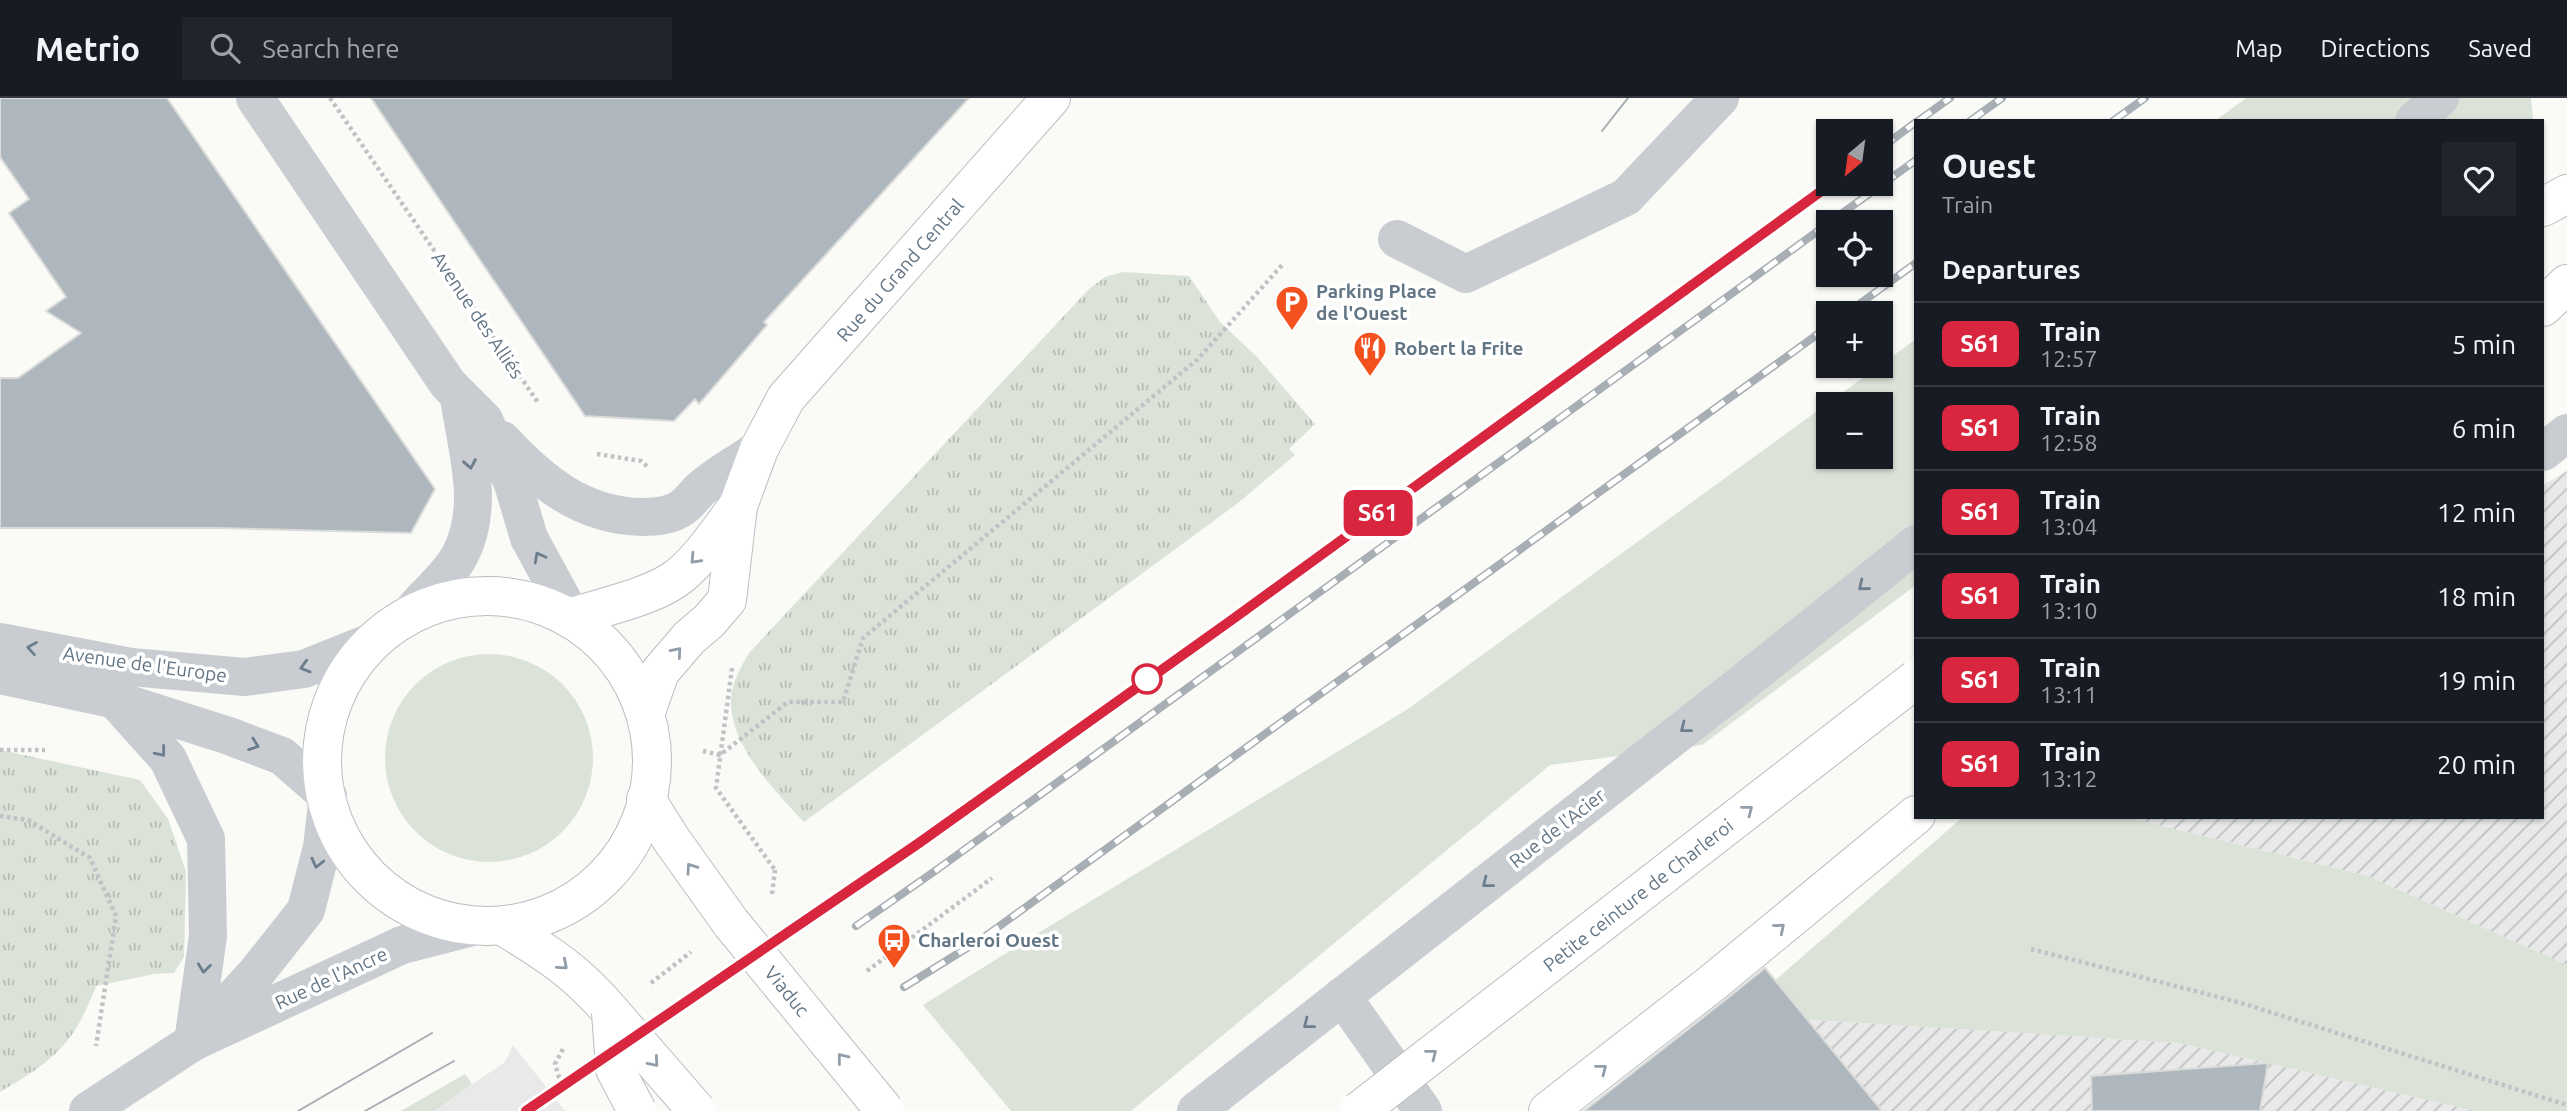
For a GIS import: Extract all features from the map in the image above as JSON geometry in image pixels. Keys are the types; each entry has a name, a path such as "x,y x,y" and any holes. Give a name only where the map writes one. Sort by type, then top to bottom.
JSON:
{"main road":[{"name":"Rue du Grand Central","path":"646,712 660,672 727,600 738,506 759,449 786,398 1051,98"},
{"path":"2544,206 2567,194"},
{"path":"2544,306 2567,284"},
{"name":"Rue du Grand Central","path":"572,617 648,592 674,580 699,555 738,506"},
{"path":"489,928 560,913 613,872 630,843 646,799 654,737 646,712 609,648 572,617 513,599 476,595 415,608 369,643 338,687 326,720 320,758 328,796 350,847 366,871 396,899 432,918 489,928 555,957 592,990 697,1111"},
{"name":"Petite ceinture de Charleroi","path":"1359,1111 1914,681"},
{"name":"Viaduc","path":"646,799 731,923 885,1111"},
{"path":"1548,1111 1712,984 1914,817"},
{"path":"611,1012 615,1069 637,1111"}],"street":[{"path":"255,98 448,384 472,409 513,484 529,538 572,617"},
{"path":"1397,239 1466,274 1626,197 1720,98"},
{"path":"2416,119 2440,98"},
{"path":"415,608 459,558 470,531 474,492 472,409"},
{"name":"Rue du Grand Central","path":"472,409 530,471 581,504 621,516 659,517 682,509 708,484 759,449"},
{"path":"2544,451 2567,433"},
{"name":"Rue de l'Acier","path":"1196,1111 1914,546"},
{"name":"Avenue de l'Europe","path":"0,642 131,667 246,677 304,669 369,643"},
{"name":"Avenue de l'Europe","path":"0,675 116,700 229,736 282,756 328,796"},
{"path":"116,700 168,760 206,839 208,936 194,1042"},
{"name":"Rue de l'Ancre","path":"194,1042 257,972 306,910 322,847 328,796"},
{"name":"Rue de l'Ancre","path":"88,1111 194,1042 402,945 489,928"},
{"path":"1342,996 1423,1111"}],"path":[{"name":"Avenue des Alliés","path":"330,98 539,405"},
{"path":"703,751 720,755 788,702 843,702 863,638 1198,359 1283,264"},
{"path":"585,448 596,453 642,461 653,476"},
{"path":"0,750 45,750"},
{"path":"0,816 28,820 90,858 116,916 94,1059"},
{"path":"867,971 992,878"},
{"path":"2031,949 2238,1002 2567,1105"}],"shaded area":[{"path":"2567,471 2567,965 2368,876 2134,819 2544,819 2544,484"},
{"path":"1735,1015 2179,1043 2475,1111 1584,1111"},
{"path":"513,1045 565,1111 433,1111 505,1062"}],"green space":[{"path":"2246,98 2531,98 2533,119 2218,119"},
{"path":"1123,272 1189,276 1220,322 1257,357 1315,424 1289,449 1295,455 1238,503 804,822 768,782 737,733 731,699 737,675 749,653 1089,289 1105,277"},
{"path":"1914,340 1914,586 1702,745 1550,765 1131,1111 1011,1111 923,1005 1408,709 1816,412 1816,469 1893,469 1893,392 1843,392 1862,378 1893,378 1893,356"},
{"path":"489,654 529,662 562,685 585,718 593,758 585,798 562,831 529,854 489,862 449,854 416,831 393,798 385,758 393,718 416,685 449,662"},
{"path":"0,750 140,780 168,819 186,872 184,957 174,973 154,974 96,986 79,1023 60,1049 35,1070 0,1092"},
{"path":"1961,819 2134,819 2368,876 2567,965 2567,1111 2475,1111 2179,1043 1735,1015"},
{"path":"465,1074 472,1084 434,1111 401,1111"}],"building":[{"path":"0,98 167,98 435,489 411,533 220,528 0,528 0,378 18,378 81,333 46,311 66,297 9,213 29,199 0,157"},
{"path":"371,98 969,98 764,322 767,325 699,404 695,399 674,421 585,416"},
{"path":"1765,968 1882,1111 1584,1111 1724,1001"},
{"path":"2268,1063 2260,1111 2092,1111 2091,1076"}],"tram line":[{"path":"1602,131 1628,98"},
{"path":"298,1111 432,1033"},
{"path":"365,1111 454,1061"}],"railway":[{"path":"1921,119 1950,98"},
{"path":"1973,119 2002,98"},
{"path":"2116,119 2145,98"},
{"path":"1894,138 1914,123"},
{"path":"1847,210 1914,161"},
{"path":"835,900 1233,619 1816,195"},
{"path":"856,926 1816,232"},
{"path":"1864,301 1914,264"},
{"path":"904,987 983,938 1816,335"},
{"path":"526,1111 554,1092"}],"train":[{"name":"S61","path":"526,1111 919,843 1233,619 1816,195"}],"place":[{"name":"Parking Place de l'Ouest","path":"1292,332"},
{"name":"Robert la Frite","path":"1370,378"},
{"name":"Charleroi Ouest","path":"894,970"}]}
